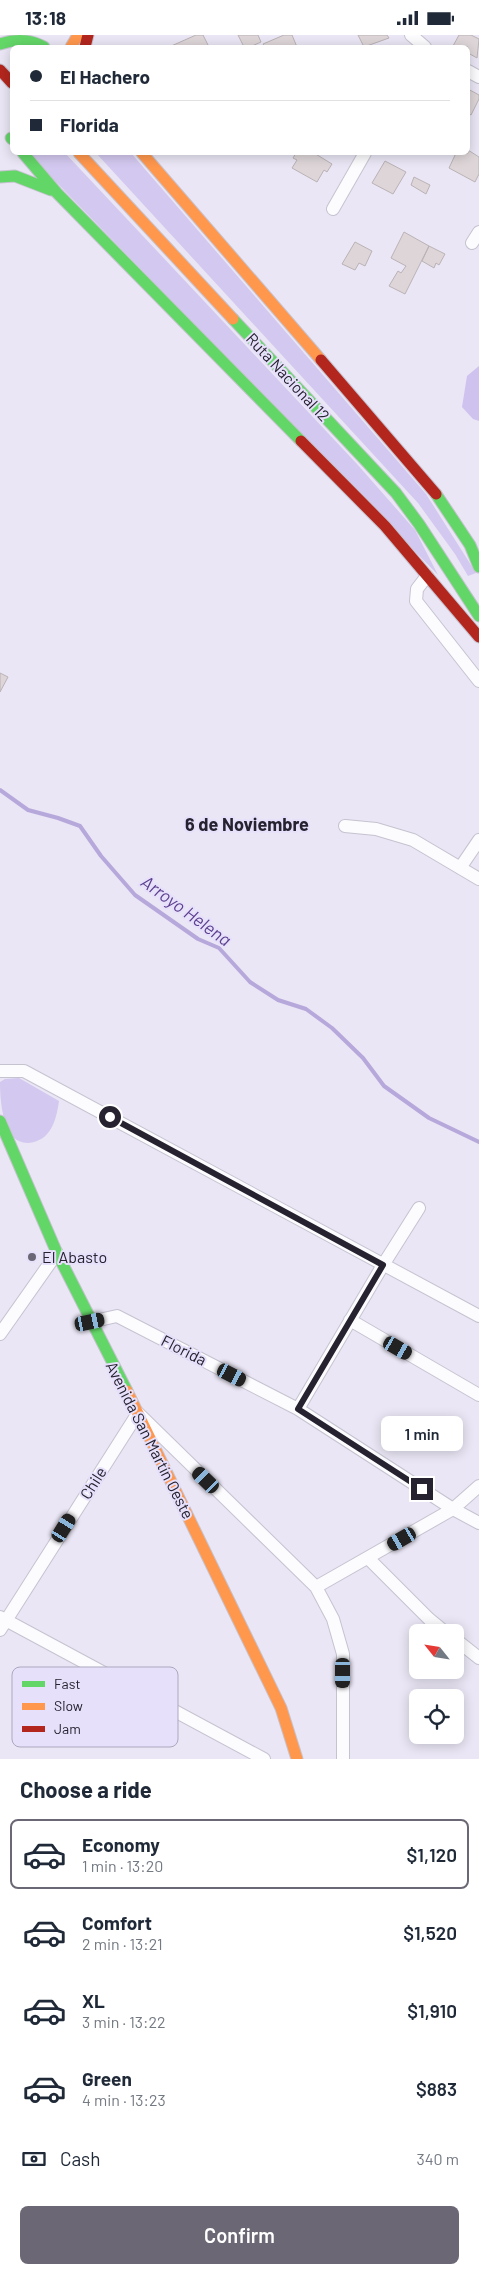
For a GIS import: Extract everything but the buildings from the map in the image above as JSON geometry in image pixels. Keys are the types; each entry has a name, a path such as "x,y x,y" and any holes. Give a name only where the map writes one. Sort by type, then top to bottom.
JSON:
{"main road":[{"path":"43,45 54,35"},
{"path":"0,44 27,38 40,45"},
{"path":"0,70 10,81"},
{"path":"25,155 58,193 385,526 479,637"},
{"name":"Ruta Nacional 12","path":"81,155 396,493 479,616"},
{"path":"144,155 432,488 470,545 479,567"},
{"path":"0,177 15,176 58,193"},
{"name":"Avenida San Martín Oeste","path":"0,1121 56,1253 138,1413 281,1708 297,1759"}],"street":[{"path":"411,35 422,45"},
{"path":"333,209 363,155"},
{"path":"427,576 417,589 416,601 479,681"},
{"path":"345,826 376,829 413,840 479,879"},
{"path":"460,868 479,840"},
{"path":"0,1071 24,1071 479,1316"},
{"path":"298,1409 419,1208"},
{"path":"0,1334 56,1253"},
{"name":"Florida","path":"90,1322 117,1316 298,1409 453,1509 479,1523"},
{"path":"350,1320 479,1395"},
{"path":"138,1413 316,1587 333,1619 343,1654 343,1759"},
{"name":"Chile","path":"2,1622 138,1413"},
{"path":"316,1587 369,1559 453,1509 479,1486"},
{"path":"369,1559 435,1624"},
{"path":"2,1622 88,1667"},
{"path":"464,1646 479,1658"},
{"path":"178,1714 264,1759"}],"shaded area":[{"path":"30,155 67,155 357,464 415,530 438,575"},
{"path":"98,155 133,155 426,494 476,573 468,576 455,554 418,503"},
{"path":"479,366 479,421 473,419 462,407 467,376"},
{"path":"19,1078 59,1101 51,1129 42,1138 28,1143 19,1141 11,1135 1,1103 0,1082 5,1079"}],"waterway":[{"name":"Arroyo Helena","path":"0,790 28,810 80,826 101,856 135,895 198,939 219,948 250,982 278,1000 306,1009 332,1028 363,1058 384,1086 429,1118 479,1142"}],"traffic: fast":[{"path":"0,44 22,41 40,45"},
{"path":"25,155 57,193 301,441"},
{"path":"0,177 15,176 51,190"},
{"path":"233,319 396,493 419,524 479,616"},
{"path":"436,494 470,545 479,567"},
{"path":"0,1121 57,1253 127,1391"}],"traffic: slow":[{"path":"72,45 78,35"},
{"path":"81,155 233,319"},
{"path":"144,155 321,360"},
{"path":"127,1391 281,1708 297,1759"}],"traffic: jam":[{"path":"86,45 88,35"},
{"path":"0,70 10,81"},
{"path":"321,360 436,494"},
{"path":"301,441 385,526 479,637"}],"place":[{"name":"El Abasto","path":"32,1257"}],"district":[{"name":"6 de Noviembre","path":"247,825"}],"route":[{"path":"110,1117 383,1265 298,1409 422,1489"}]}
